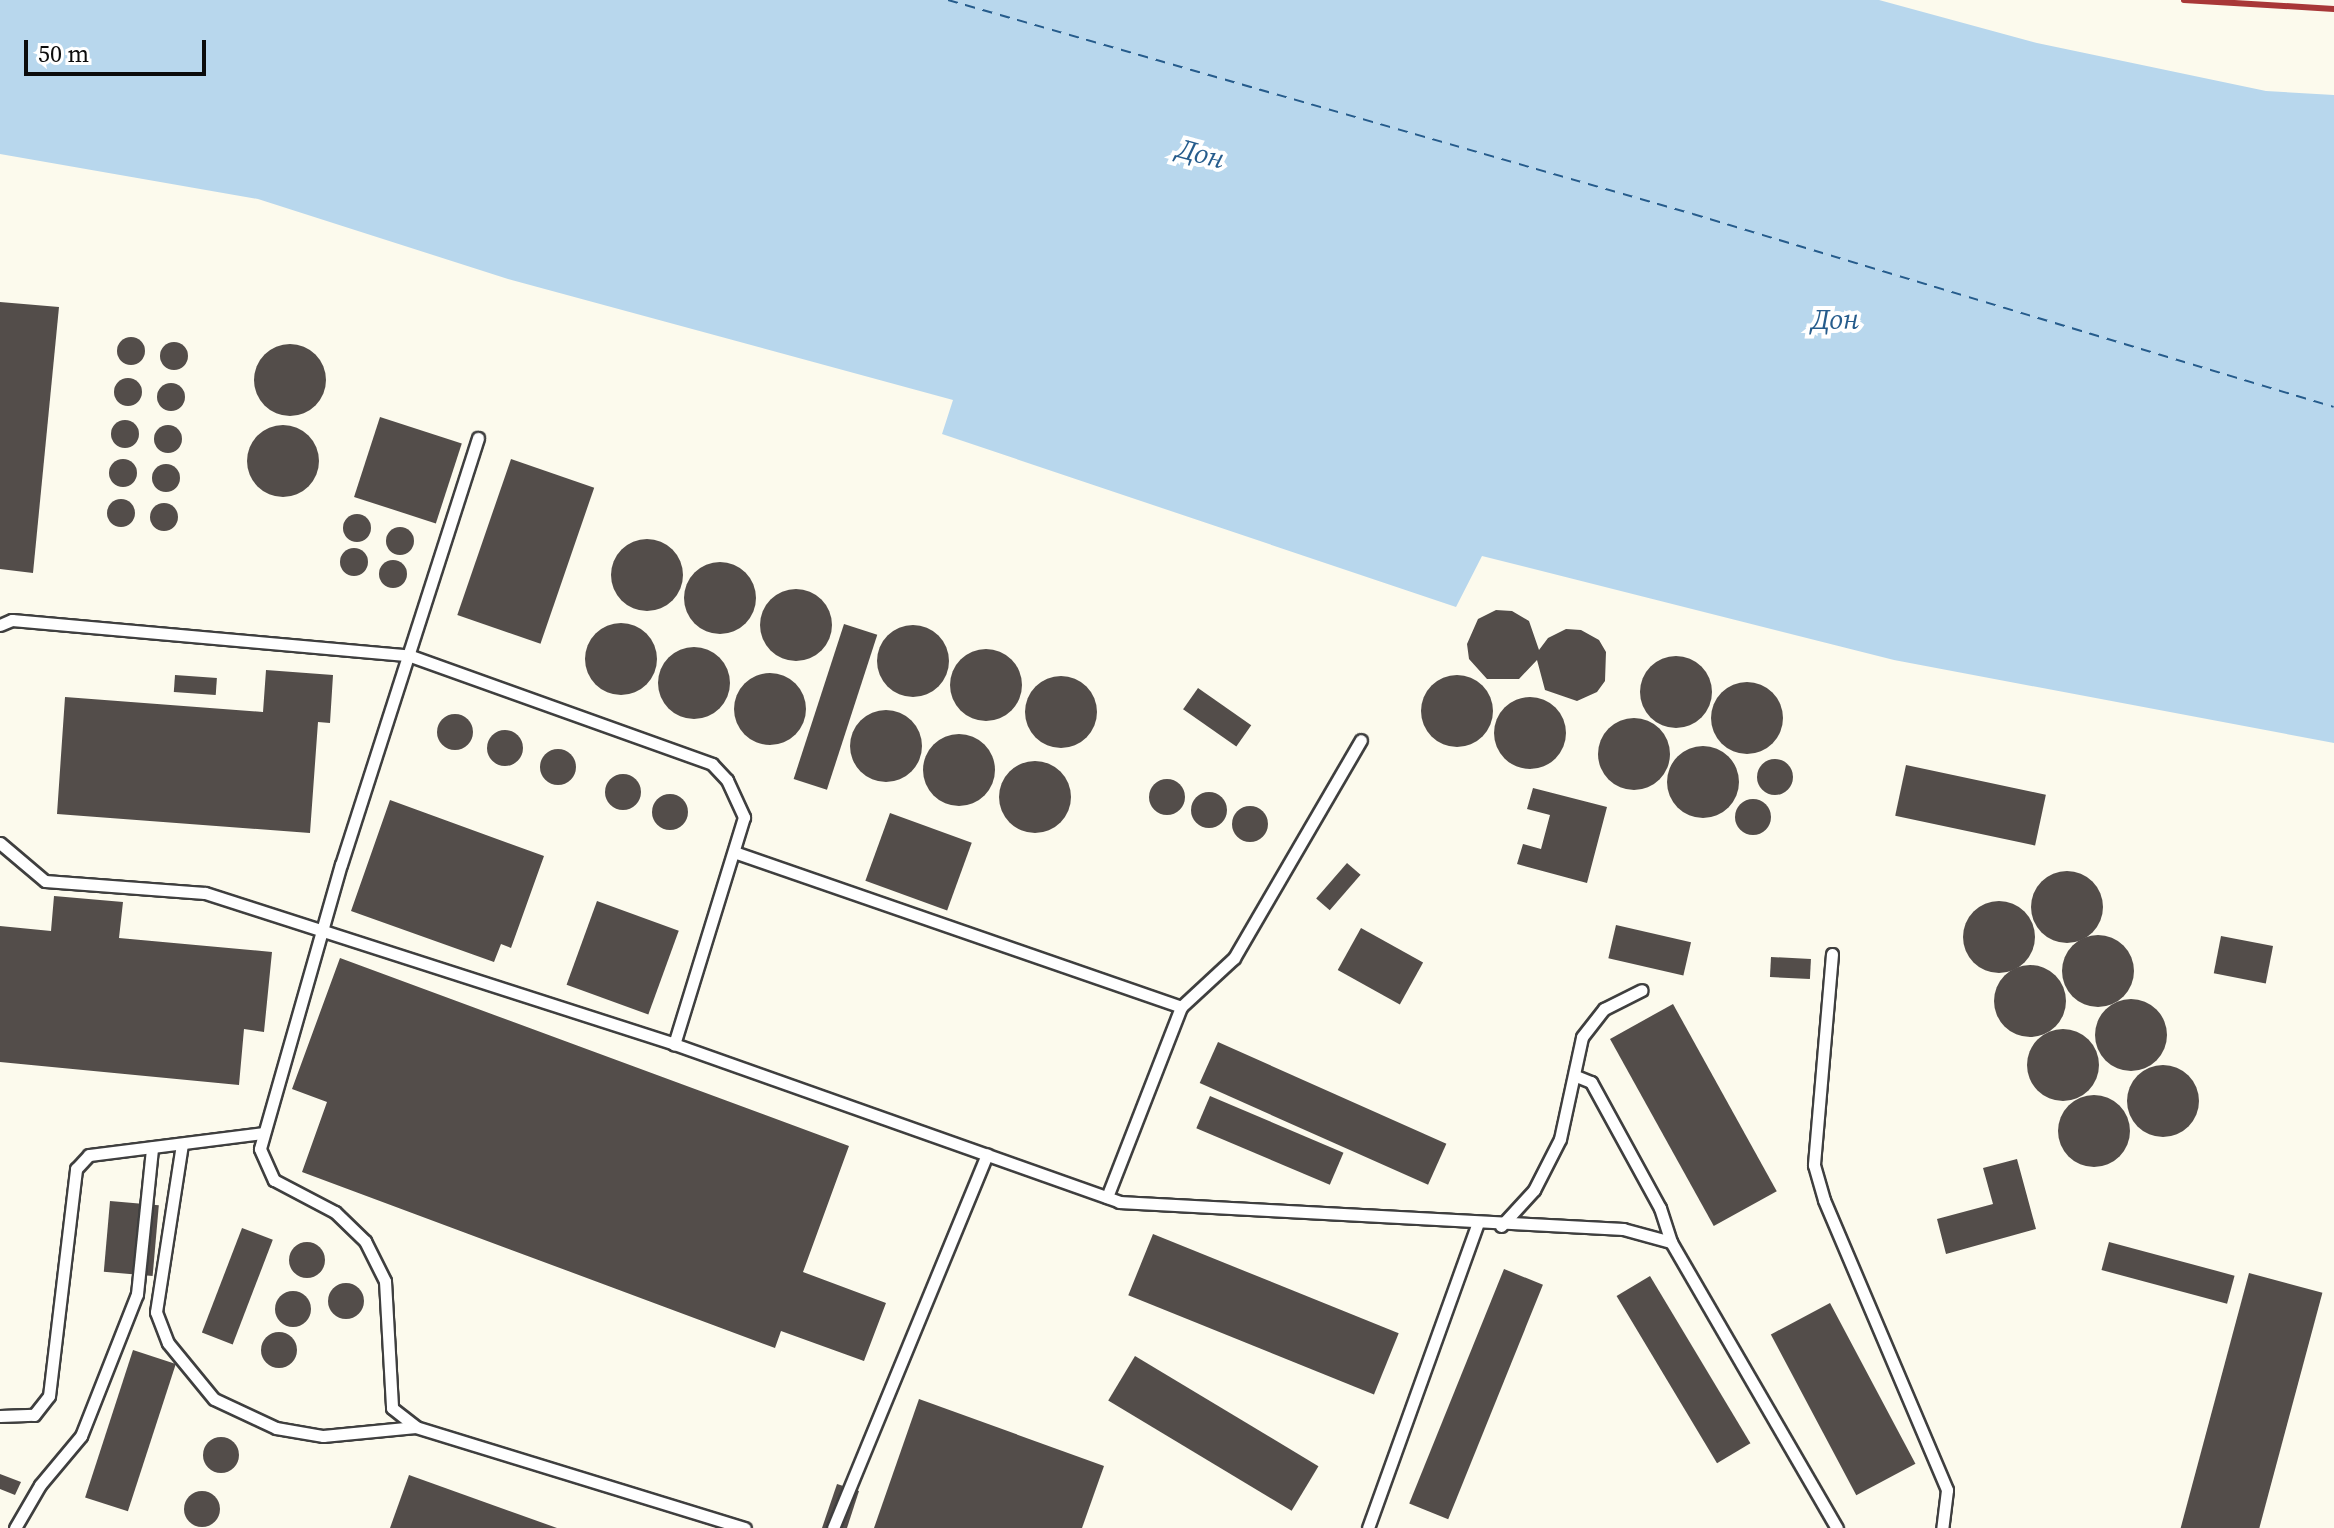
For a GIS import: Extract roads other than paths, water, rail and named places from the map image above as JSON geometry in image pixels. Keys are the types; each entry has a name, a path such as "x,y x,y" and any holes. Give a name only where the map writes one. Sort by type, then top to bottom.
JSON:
{"lane":[{"path":"478,438 322,928 260,1149 274,1180 335,1212 365,1241 385,1281 392,1408 416,1427 745,1528"},
{"path":"0,625 12,620 408,655 712,764 727,780 744,817 737,853 674,1044"},
{"path":"1107,1197 1181,1007 1234,958 1361,740"},
{"path":"0,843 45,881 205,893 322,928 674,1044 1107,1197 1477,1225 1623,1229 1671,1242"},
{"path":"737,853 1181,1007"},
{"path":"1832,954 1814,1165 1824,1200 1947,1490 1942,1528"},
{"path":"1501,1226 1534,1190 1560,1139 1582,1037 1604,1009 1642,990"},
{"path":"1576,1076 1591,1082 1660,1208 1671,1242 1837,1528"},
{"path":"0,1416 34,1415 49,1396 76,1169 89,1155 263,1133"},
{"path":"182,1144 156,1312 168,1343 214,1399 276,1428 323,1436 416,1427"},
{"path":"15,1528 40,1485 81,1436 137,1294 152,1148"},
{"path":"833,1528 987,1154"},
{"path":"1368,1528 1477,1225"}],"water":[{"name":"Дон","path":"0,0 1879,0 2037,43 2266,91 2334,95 2334,743 1894,660 1482,556 1456,607 942,434 953,400 508,279 258,199 0,154"}],"railway":[{"path":"2184,0 2334,9"}]}
